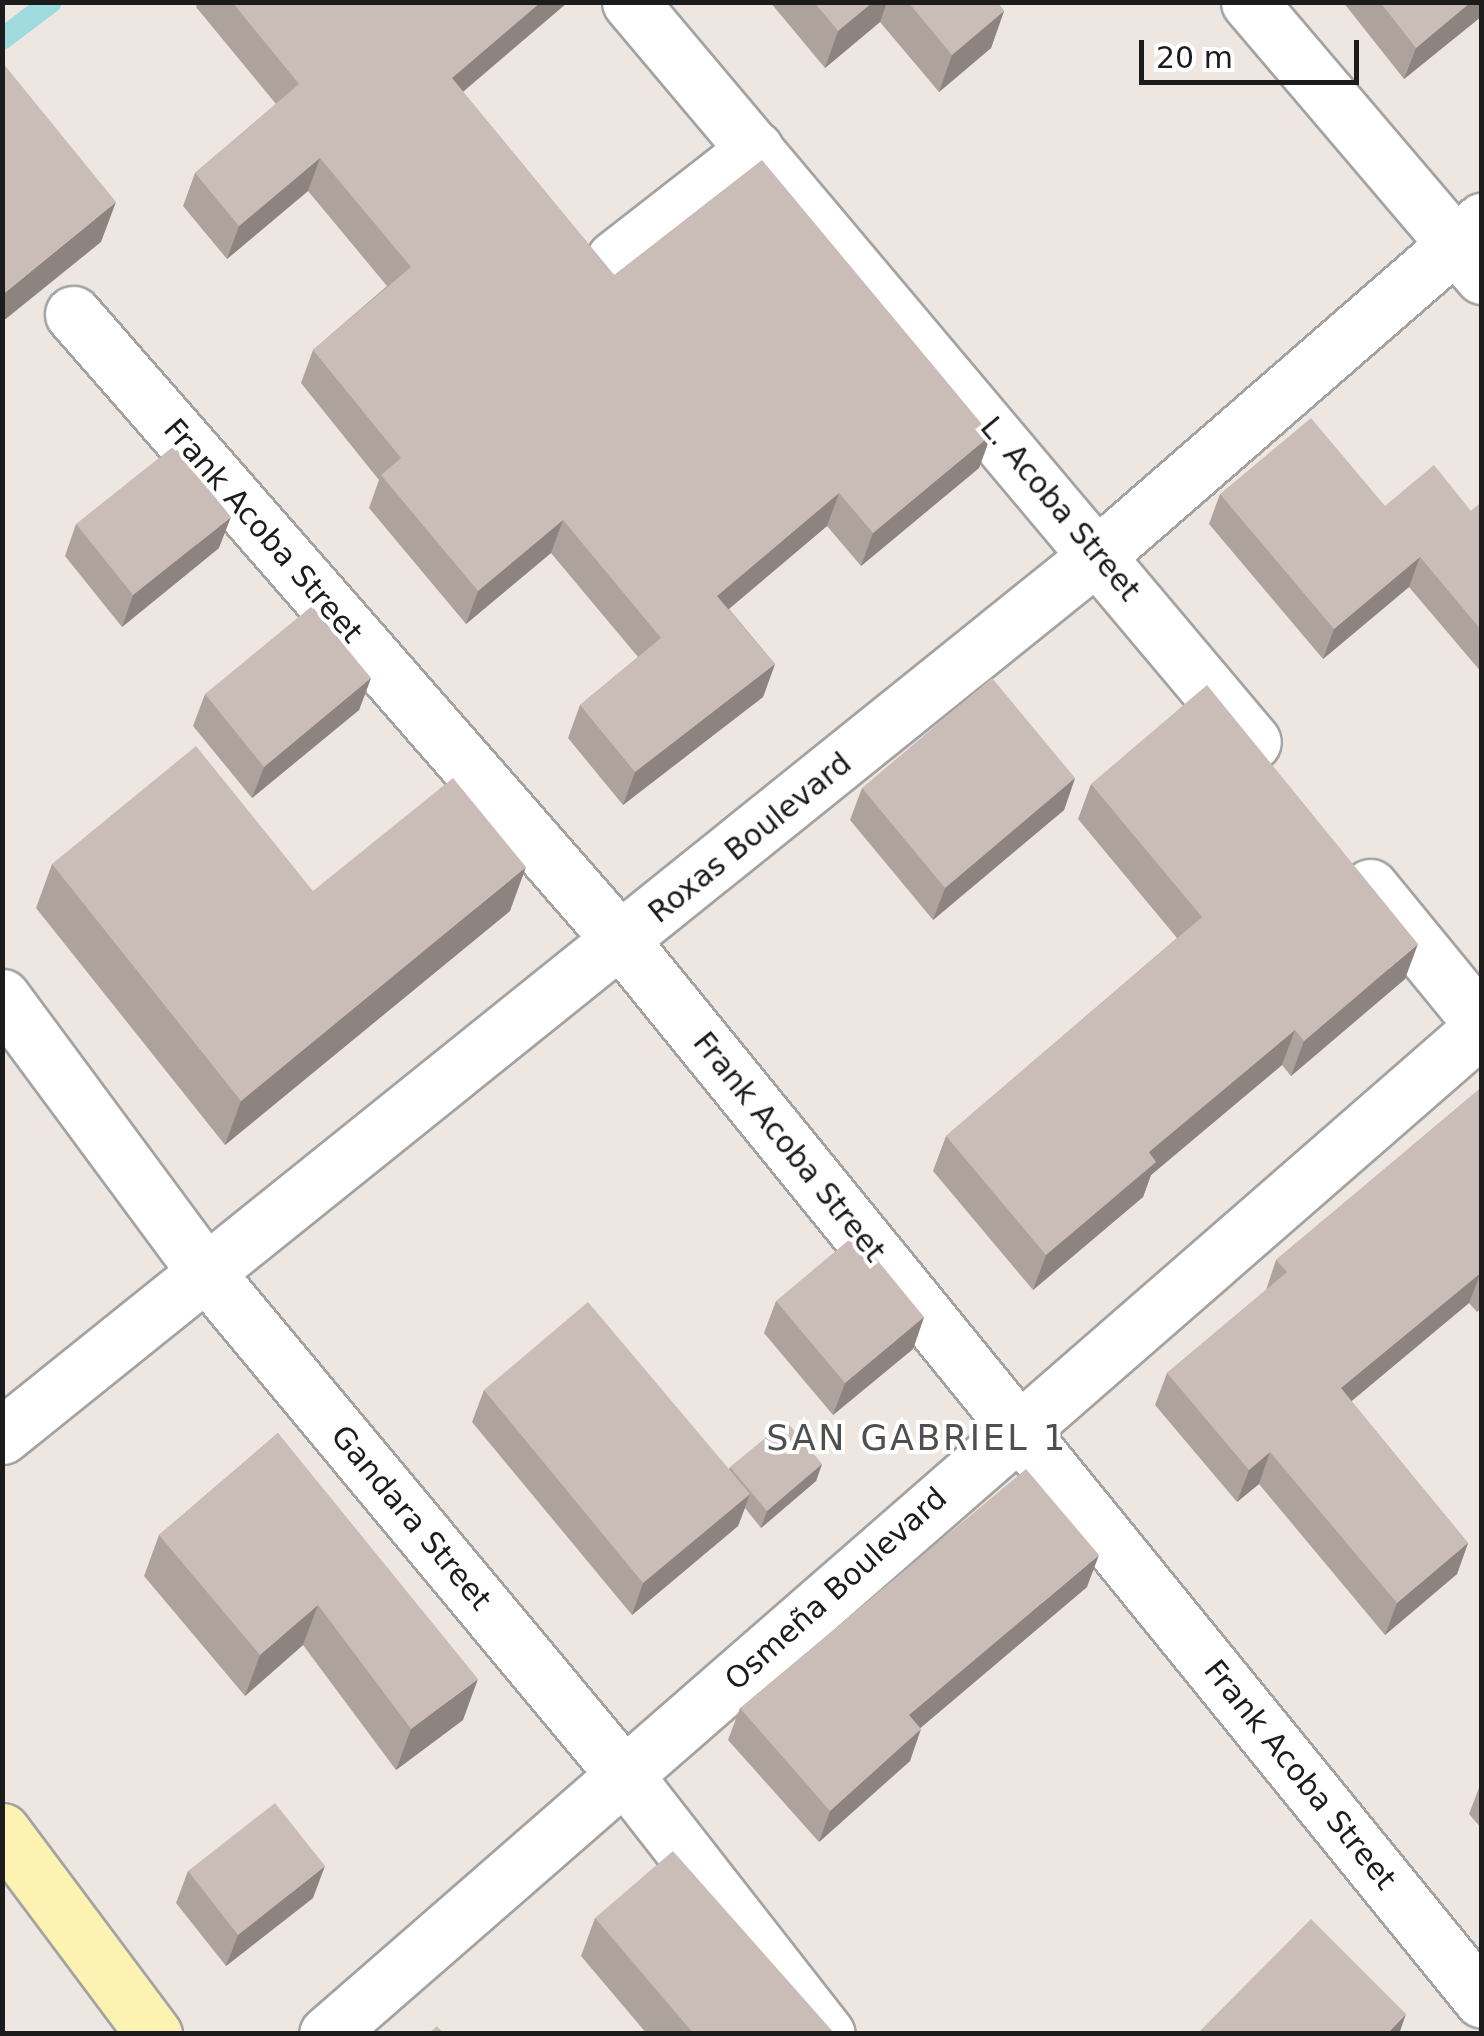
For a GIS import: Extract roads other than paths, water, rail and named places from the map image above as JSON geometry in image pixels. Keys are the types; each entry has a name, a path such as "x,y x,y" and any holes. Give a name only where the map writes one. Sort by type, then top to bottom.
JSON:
{"main road":[{"path":"2,1831 154,2034"}],"street":[{"name":"L. Acoba Street","path":"630,2 1100,554 1284,782"},
{"path":"1249,2 1473,247"},
{"path":"614,259 755,149"},
{"name":"Roxas Boulevard","path":"2,1436 204,1270 622,942 1473,247"},
{"name":"Frank Acoba Street","path":"73,314 622,942 1482,2000"},
{"path":"1334,842 1482,1025"},
{"name":"Gandara Street","path":"2,997 204,1270 626,1777 826,2034"},
{"name":"Osmeña Boulevard","path":"327,2034 626,1777 1017,1426 1482,1025"}],"waterway":[{"path":"2,39 51,2"}],"district":[{"name":"SAN GABRIEL 1","path":"917,1438"}]}
